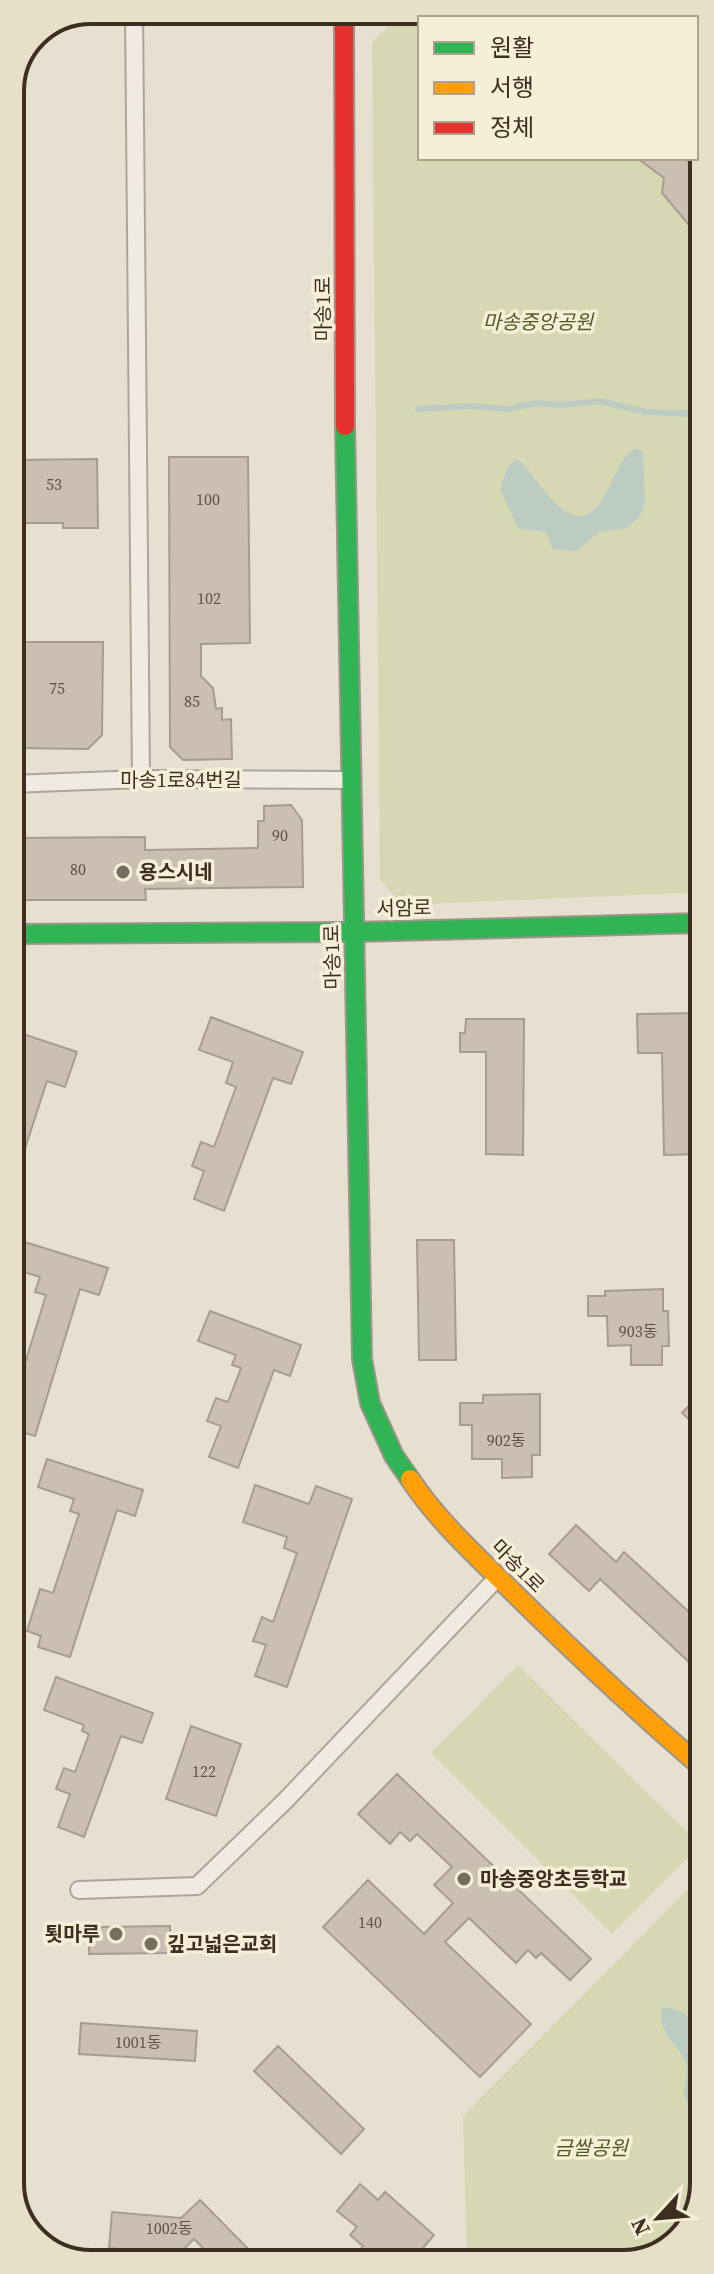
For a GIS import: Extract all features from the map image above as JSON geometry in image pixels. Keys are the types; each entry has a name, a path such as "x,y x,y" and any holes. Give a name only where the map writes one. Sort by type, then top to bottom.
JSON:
{"street":[{"path":"134,24 141,779"},
{"name":"마송1로","path":"344,24 350,780 362,1359 370,1403 394,1456 422,1498 632,1708 690,1757"},
{"name":"마송1로84번길","path":"24,784 141,779 350,780"},
{"name":"서암로","path":"24,934 354,932 690,923"},
{"path":"79,1890 197,1886 285,1801 498,1577"}],"green space":[{"name":"마송중앙공원","path":"391,24 418,24 418,160 690,160 690,893 402,905 380,880 372,42"},
{"path":"518,1665 690,1835 690,1855 612,1934 431,1753"},
{"name":"금쌀공원","path":"690,1887 690,2183 686,2205 676,2224 660,2239 641,2248 467,2250 463,2116"}],"shaded area":[{"path":"635,449 643,454 645,502 640,517 626,528 599,532 576,551 553,549 546,532 518,528 500,489 507,469 515,460 520,461 556,504 576,516 588,514 597,506 619,467"},
{"path":"666,2007 690,2018 690,2106 684,2089 687,2075 685,2061 662,2024 662,2009"}],"building":[{"path":"640,160 687,160 690,165 689,225 662,193 664,178"},
{"path":"169,457 248,457 250,643 201,644 201,676 213,688 216,709 222,708 222,720 231,719 232,759 183,760 170,747"},
{"path":"97,459 98,528 63,528 63,523 24,523 24,460"},
{"path":"24,642 103,642 102,735 88,749 24,748"},
{"path":"291,805 302,820 303,887 145,889 146,900 24,900 24,838 145,837 145,850 258,848 258,821 264,821 264,806"},
{"path":"690,1013 690,1154 664,1155 662,1053 638,1053 637,1014"},
{"path":"211,1017 303,1052 291,1084 273,1078 224,1211 194,1199 204,1171 192,1166 201,1142 214,1147 236,1087 226,1083 233,1062 199,1050"},
{"path":"466,1019 524,1019 523,1155 486,1154 486,1052 460,1052 460,1033 465,1033"},
{"path":"24,1034 77,1052 65,1087 47,1081 24,1151"},
{"path":"417,1240 454,1240 456,1360 419,1360"},
{"path":"24,1242 108,1268 99,1295 80,1289 35,1436 24,1433 24,1366 46,1295 35,1292 40,1277 24,1272"},
{"path":"663,1289 663,1311 668,1311 669,1346 662,1346 662,1365 631,1365 631,1345 608,1346 607,1316 588,1316 588,1296 605,1296 605,1291"},
{"path":"210,1311 301,1345 290,1376 274,1370 238,1468 209,1457 221,1426 207,1421 216,1398 228,1402 241,1368 232,1365 236,1355 198,1341"},
{"path":"540,1394 540,1455 532,1455 532,1477 502,1478 502,1459 472,1459 472,1425 460,1425 460,1403 483,1403 483,1395"},
{"path":"690,1405 690,1420 682,1413"},
{"path":"47,1459 143,1490 135,1516 117,1510 70,1657 38,1647 41,1636 27,1631 40,1589 53,1593 79,1514 70,1511 74,1499 38,1487"},
{"path":"255,1485 309,1504 316,1486 352,1499 287,1687 255,1676 266,1645 253,1641 262,1617 273,1622 297,1553 284,1548 287,1537 243,1522"},
{"path":"576,1525 616,1562 624,1552 690,1613 690,1663 600,1579 589,1591 549,1554"},
{"path":"56,1677 153,1713 142,1743 121,1736 84,1837 58,1827 70,1794 56,1789 64,1768 75,1772 89,1734 82,1731 84,1725 44,1710"},
{"path":"191,1726 241,1744 216,1816 166,1799"},
{"name":"마송중앙초등학교","path":"397,1774 591,1959 570,1980 541,1953 536,1958 528,1950 516,1963 469,1918 445,1942 531,2024 480,2077 323,1927 368,1880 424,1934 453,1903 434,1885 452,1867 417,1834 410,1841 400,1832 390,1844 358,1814"},
{"path":"170,1926 171,1953 89,1954 89,1934 100,1934 100,1927"},
{"path":"81,2023 197,2031 195,2061 79,2054"},
{"path":"278,2046 364,2129 341,2154 254,2071"},
{"path":"360,2184 378,2200 385,2192 434,2235 421,2250 360,2250 363,2246 350,2235 357,2227 337,2211"},
{"path":"200,2200 249,2250 205,2250 194,2239 183,2250 109,2248 112,2212 181,2218"}],"waterway":[{"path":"418,409 470,406 508,409 536,403 560,405 600,401 646,412 690,414"}],"traffic: fast":[{"path":"345,426 362,1359 370,1403 394,1456 410,1479"},
{"path":"24,934 354,932 690,923"}],"traffic: slow":[{"path":"410,1479 434,1511 475,1555 563,1641 690,1757"}],"traffic: jam":[{"path":"344,24 345,426"}],"place":[{"name":"용스시네","path":"123,872"},
{"name":"마송중앙초등학교","path":"464,1879"},
{"name":"툇마루","path":"116,1934"},
{"name":"깊고넓은교회","path":"151,1944"}]}
